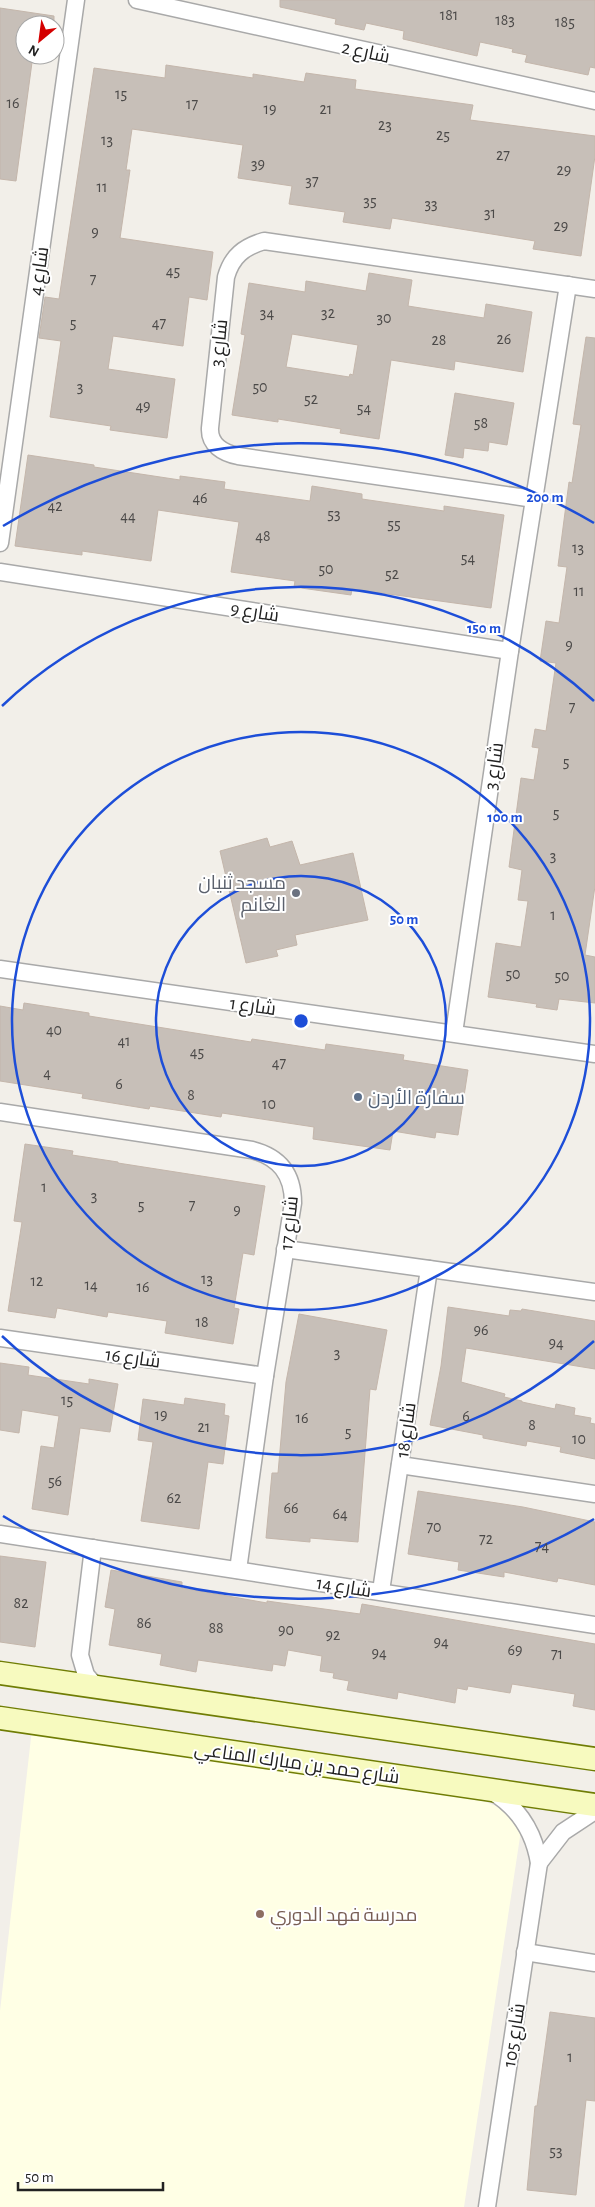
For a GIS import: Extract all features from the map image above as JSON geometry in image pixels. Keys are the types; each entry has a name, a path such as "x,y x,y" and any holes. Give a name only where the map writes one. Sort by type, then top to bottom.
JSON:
{"street":[{"name":"شارع 4","path":"0,543 76,0"},
{"name":"شارع 2","path":"137,0 595,101"},
{"name":"شارع 3","path":"534,499 238,456 218,447 211,439 210,428 224,288 229,267 233,260 246,248 264,241 595,288"},
{"name":"شارع 3","path":"454,1033 510,651 568,285"},
{"name":"شارع 9","path":"0,572 510,651"},
{"name":"شارع 1","path":"0,969 595,1054"},
{"name":"شارع 17","path":"0,1112 265,1153 284,1168 293,1190 293,1203 265,1376 238,1570"},
{"path":"285,1249 595,1292"},
{"name":"شارع 18","path":"381,1591 429,1269"},
{"name":"شارع 16","path":"0,1338 265,1376"},
{"path":"400,1465 595,1494"},
{"name":"شارع 14","path":"0,1534 595,1625"},
{"path":"93,1548 80,1655 86,1675 93,1683 103,1687"},
{"path":"48,1680 67,1672 80,1655"},
{"path":"0,1673 595,1759"},
{"name":"شارع حمد بن مبارك المناعي","path":"0,1718 595,1805"},
{"name":"شارع 105","path":"487,2207 539,1863 534,1840 523,1820 508,1803 489,1790"},
{"name":"شارع 105","path":"539,1863 563,1832 595,1811"},
{"path":"525,1952 595,1963"}],"shaded area":[{"name":"مدرسة فهد الدوري","path":"32,1729 446,1786 523,1817 464,2207 0,2207 0,2011"}],"building":[{"path":"280,0 595,0 595,68 590,67 588,75 525,62 527,55 512,52 513,49 480,42 477,56 403,39 404,31 366,23 364,30 335,24 336,19 280,7"},
{"path":"0,8 47,15 15,15 15,65 32,65 16,181 0,179"},
{"path":"166,65 253,78 253,74 304,82 306,73 356,80 355,89 473,105 470,120 595,136 595,156 581,256 533,249 535,241 392,218 390,229 343,222 345,212 289,204 292,186 238,178 243,145 132,129 126,170 130,170 120,238 213,252 207,300 189,297 183,346 113,336 108,369 175,379 167,438 110,430 111,426 50,417 61,341 39,338 45,297 59,299 94,68 165,78"},
{"path":"369,273 412,280 408,306 484,318 486,304 532,312 523,372 455,361 454,370 391,360 379,439 340,433 341,429 278,419 278,422 232,415 245,335 241,334 249,283 305,292 306,281 366,291","holes":["292,334 358,345 353,375 350,374 349,377 286,367"]},
{"path":"586,337 595,338 595,886 585,955 595,957 595,1003 559,999 557,1010 536,1007 537,1004 488,997 496,943 521,947 528,901 518,900 522,870 509,867 521,778 534,780 539,748 532,747 535,729 546,731 556,663 540,661 546,621 559,623 567,567 558,566 569,482 572,483 581,425 573,424"},
{"path":"455,393 514,403 507,445 489,442 488,451 464,448 463,458 445,455"},
{"path":"28,455 180,480 180,476 225,482 224,489 310,501 312,486 362,494 362,499 444,511 444,506 504,515 491,608 352,589 351,595 294,587 295,581 231,572 239,522 158,510 151,561 82,551 82,555 15,546"},
{"name":"مسجد ثنيان الغانم","path":"267,838 270,847 292,841 300,865 353,853 368,920 295,935 297,945 276,950 278,956 246,963 220,851"},
{"path":"24,1003 89,1013 89,1016 251,1042 252,1039 325,1050 326,1044 404,1055 403,1060 468,1070 458,1135 436,1132 435,1138 393,1131 390,1150 313,1139 314,1127 222,1113 221,1117 150,1106 149,1109 82,1098 83,1094 0,1081 0,1006 23,1010"},
{"path":"25,1144 73,1151 72,1155 265,1186 254,1255 243,1253 234,1308 239,1309 233,1344 165,1333 167,1321 108,1312 107,1317 57,1308 55,1318 8,1311 22,1222 14,1221"},
{"path":"448,1307 509,1316 510,1310 521,1311 522,1309 595,1321 595,1369 466,1348 461,1382 505,1394 504,1397 522,1402 555,1409 556,1404 575,1408 574,1415 591,1418 590,1423 595,1424 595,1459 560,1452 561,1447 527,1441 526,1446 483,1438 483,1435 430,1425 441,1366"},
{"path":"299,1314 387,1330 376,1390 370,1389 358,1542 310,1538 310,1542 266,1538 272,1473 278,1473 286,1382"},
{"path":"0,1363 29,1367 28,1375 89,1384 89,1379 118,1384 110,1432 80,1428 68,1515 32,1509 41,1446 54,1448 59,1416 22,1410 19,1433 0,1430"},
{"path":"185,1398 225,1404 224,1415 229,1416 223,1464 208,1462 199,1529 141,1521 153,1442 138,1440 143,1399 184,1405"},
{"path":"418,1491 523,1507 595,1522 595,1585 558,1578 557,1582 504,1572 504,1577 458,1570 459,1562 408,1554"},
{"path":"0,1556 46,1562 35,1647 0,1642"},
{"path":"111,1570 182,1582 182,1588 267,1603 267,1601 360,1614 362,1604 595,1644 595,1710 573,1706 575,1694 512,1684 510,1693 468,1686 467,1690 457,1688 455,1703 398,1692 397,1699 347,1690 349,1681 333,1678 334,1673 320,1671 322,1656 288,1650 285,1666 273,1664 272,1671 198,1660 196,1672 160,1665 162,1654 109,1645 115,1609 105,1607"},
{"path":"550,2012 595,2018 595,2101 586,2100 576,2195 527,2190 535,2106 537,2106"}],"place":[{"name":"مسجد ثنيان الغانم","path":"296,893"},
{"name":"سفارة الأردن","path":"358,1097"},
{"name":"مدرسة فهد الدوري","path":"260,1914"}]}
